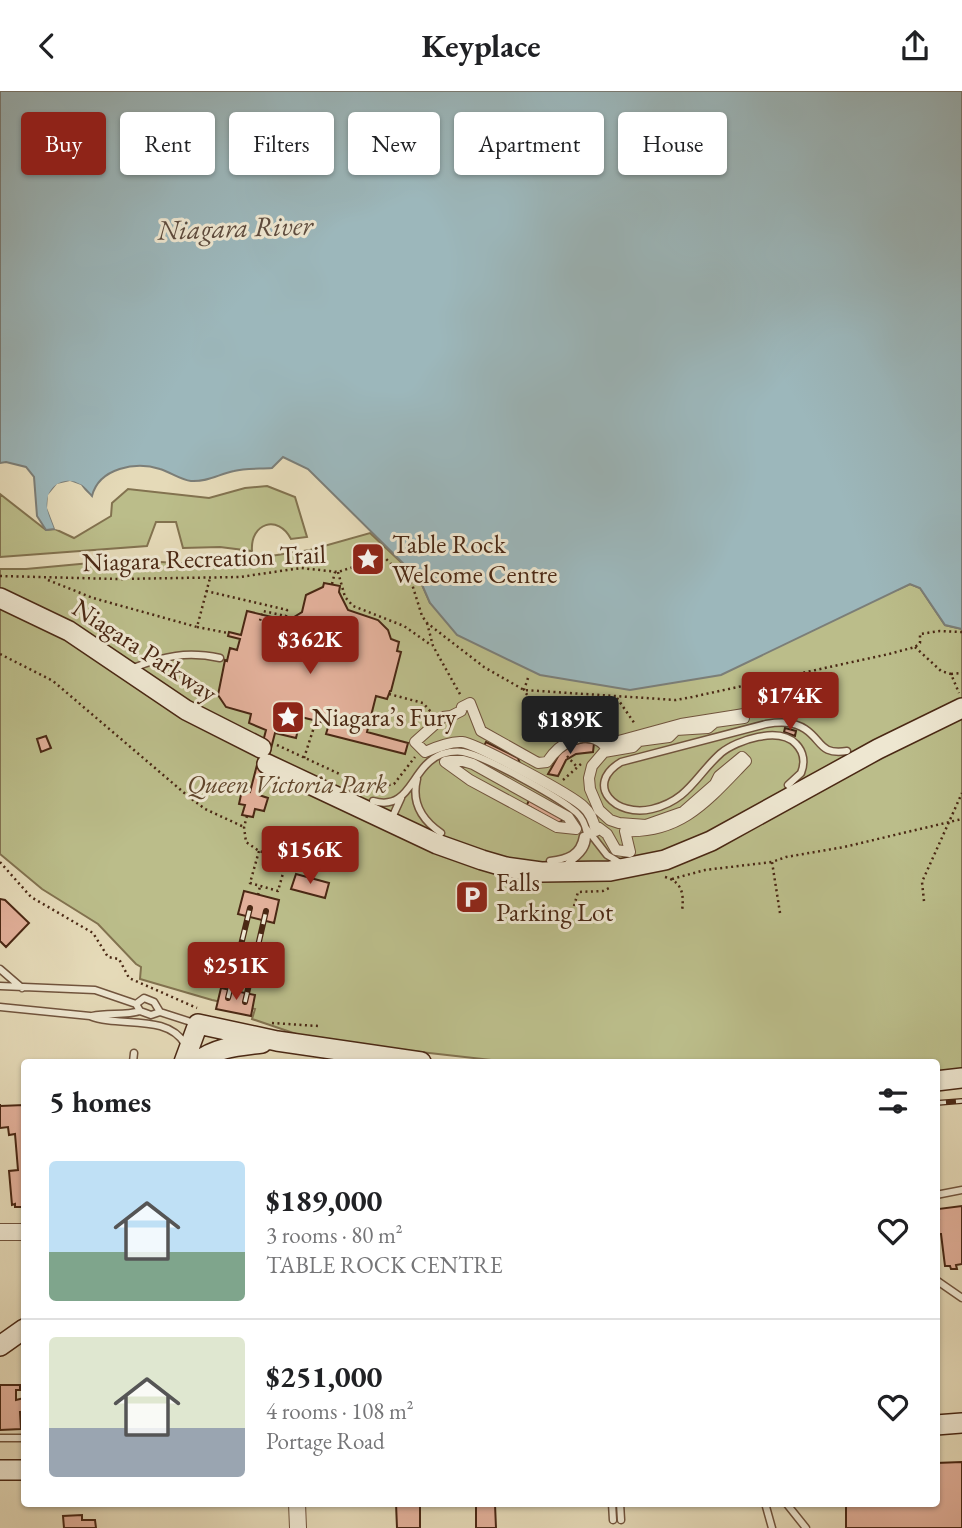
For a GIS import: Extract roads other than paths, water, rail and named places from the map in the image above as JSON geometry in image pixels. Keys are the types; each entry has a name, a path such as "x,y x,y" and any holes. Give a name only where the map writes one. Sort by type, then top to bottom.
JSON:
{"main road":[{"name":"Niagara Parkway","path":"0,598 57,624 186,710 266,754 396,810 437,844 482,860 519,869 611,858 637,860 672,857 711,841 878,749 962,699"},
{"name":"Niagara Parkway","path":"0,610 63,641 172,715 396,810 441,833 498,853 551,867 596,872 637,860 707,829 847,751 962,699"},
{"path":"190,1059 201,1017 406,1059"},
{"path":"190,1059 274,1032"},
{"path":"940,1081 962,1078"},
{"path":"0,1346 21,1331"},
{"path":"940,1425 962,1423"},
{"path":"0,1470 21,1470"}],"street":[{"path":"470,703 481,731 538,763 547,762 560,747 580,737 596,738 604,745 681,724 744,714 744,718 715,722 708,728 676,730 669,737 639,741 634,747 600,756 590,772 591,795 602,814 619,823 646,825 682,812 715,785 719,776 742,757 746,761 681,820 651,832 625,831 630,852 616,850 607,834 599,828 596,831 591,817 581,804 475,746 461,742 440,745 425,752 422,750 415,742 443,717 456,714 470,703"},
{"path":"463,761 473,765 568,817 576,829 557,827 470,780 445,762 463,761"},
{"path":"0,1232 21,1232"},
{"path":"297,1507 298,1528"}],"lane":[{"path":"128,670 164,657 201,654 220,658"},
{"path":"788,785 802,773 803,759 799,747 792,741 775,735 730,747 712,762 691,788 670,803 659,807 640,811 624,809 610,800 605,787 608,774 621,762 772,723 796,725 809,732 823,749 837,753 847,751"},
{"path":"396,810 430,760 453,751 466,753 559,801 580,817 593,838 611,858"},
{"path":"419,774 415,793 420,812 424,820 441,833"},
{"path":"571,862 582,853 586,843 585,826 580,817"},
{"path":"551,867 579,849 583,833 580,817"},
{"path":"593,838 613,852 637,860"},
{"path":"0,969 22,988"},
{"path":"0,986 95,990 151,1015 160,1012 201,1017"},
{"path":"0,1007 90,1016 126,1015 138,1007 144,998 154,1002 160,1012"},
{"path":"90,1016 102,1021 166,1027 176,1032 184,1042 190,1059"},
{"path":"133,1059 134,1053"},
{"path":"940,1194 962,1190"},
{"path":"940,1283 962,1297"},
{"path":"0,1439 21,1438"},
{"path":"612,1507 613,1520"},
{"path":"620,1507 621,1520"},
{"path":"766,1507 772,1528"},
{"path":"789,1507 804,1528"}],"water":[{"name":"Niagara River","path":"0,91 962,91 962,629 945,625 920,588 910,584 721,675 630,690 540,675 457,635 430,603 420,580 308,469 283,457 272,468 239,470 197,481 150,467 120,469 102,479 92,496 74,482 62,483 49,495 49,511 55,529 46,530 37,516 34,477 26,467 0,463"}],"railway":[{"path":"228,998 250,908"},
{"path":"245,1002 266,911"},
{"path":"940,1103 962,1101"}],"place":[{"name":"Table Rock Welcome Centre","path":"368,559"},
{"name":"Niagara’s Fury","path":"288,717"},
{"name":"Falls Parking Lot","path":"472,897"}],"park label":[{"name":"Queen Victoria Park","path":"287,784"}]}
